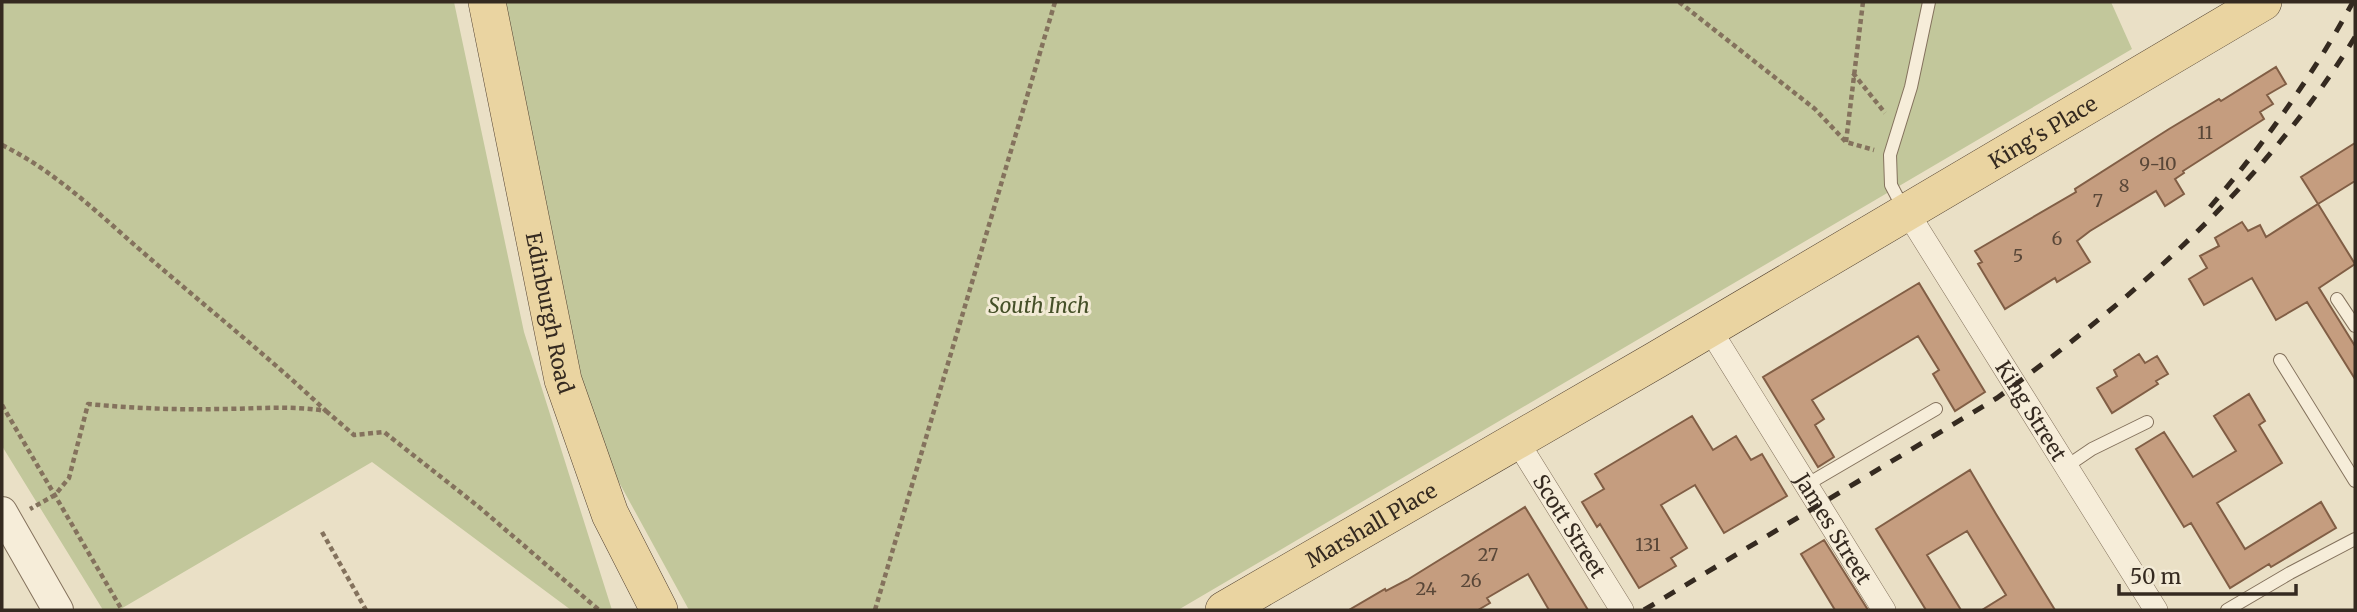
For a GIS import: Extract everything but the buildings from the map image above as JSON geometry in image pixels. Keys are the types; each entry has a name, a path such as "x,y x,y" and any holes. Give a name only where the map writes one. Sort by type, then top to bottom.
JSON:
{"main road":[{"name":"Edinburgh Road","path":"487,2 563,380 610,514 659,610"},
{"name":"King's Place","path":"1656,360 2263,2"},
{"name":"Marshall Place","path":"1224,610 1656,360"}],"street":[{"name":"King Street","path":"1910,211 1914,223 2155,610"},
{"name":"James Street","path":"1709,328 1884,610"},
{"name":"Scott Street","path":"1517,441 1622,610"},
{"path":"5,517 58,610"}],"lane":[{"path":"1910,211 1902,205 1891,185 1890,155 1911,87 1930,2"},
{"path":"2337,299 2355,327"},
{"path":"2280,359 2355,481"},
{"path":"1806,485 1936,409"},
{"path":"2067,466 2092,449 2147,422"},
{"path":"2227,610 2355,539"}],"path":[{"path":"874,610 1055,2"},
{"path":"1679,2 1815,109 1846,142 1890,155"},
{"path":"1846,142 1863,2"},
{"path":"1853,72 1898,132"},
{"path":"2,145 65,186 264,354 354,435 384,432 479,507 599,610"},
{"path":"5,517 55,495 69,478 88,404 219,409 299,406 326,411"},
{"path":"2,405 122,610"},
{"path":"322,532 366,610"}],"green space":[{"path":"2,2 454,2 524,332 612,610 571,610 372,462 119,610 103,610 2,446"},
{"name":"South Inch","path":"492,2 2111,2 2132,49 1178,610 689,610 563,380"}],"railway":[{"path":"2210,207 2287,108 2322,56 2353,2"},
{"path":"1644,610 1997,398 2099,320 2194,235 2239,189 2319,91 2355,37"}]}
